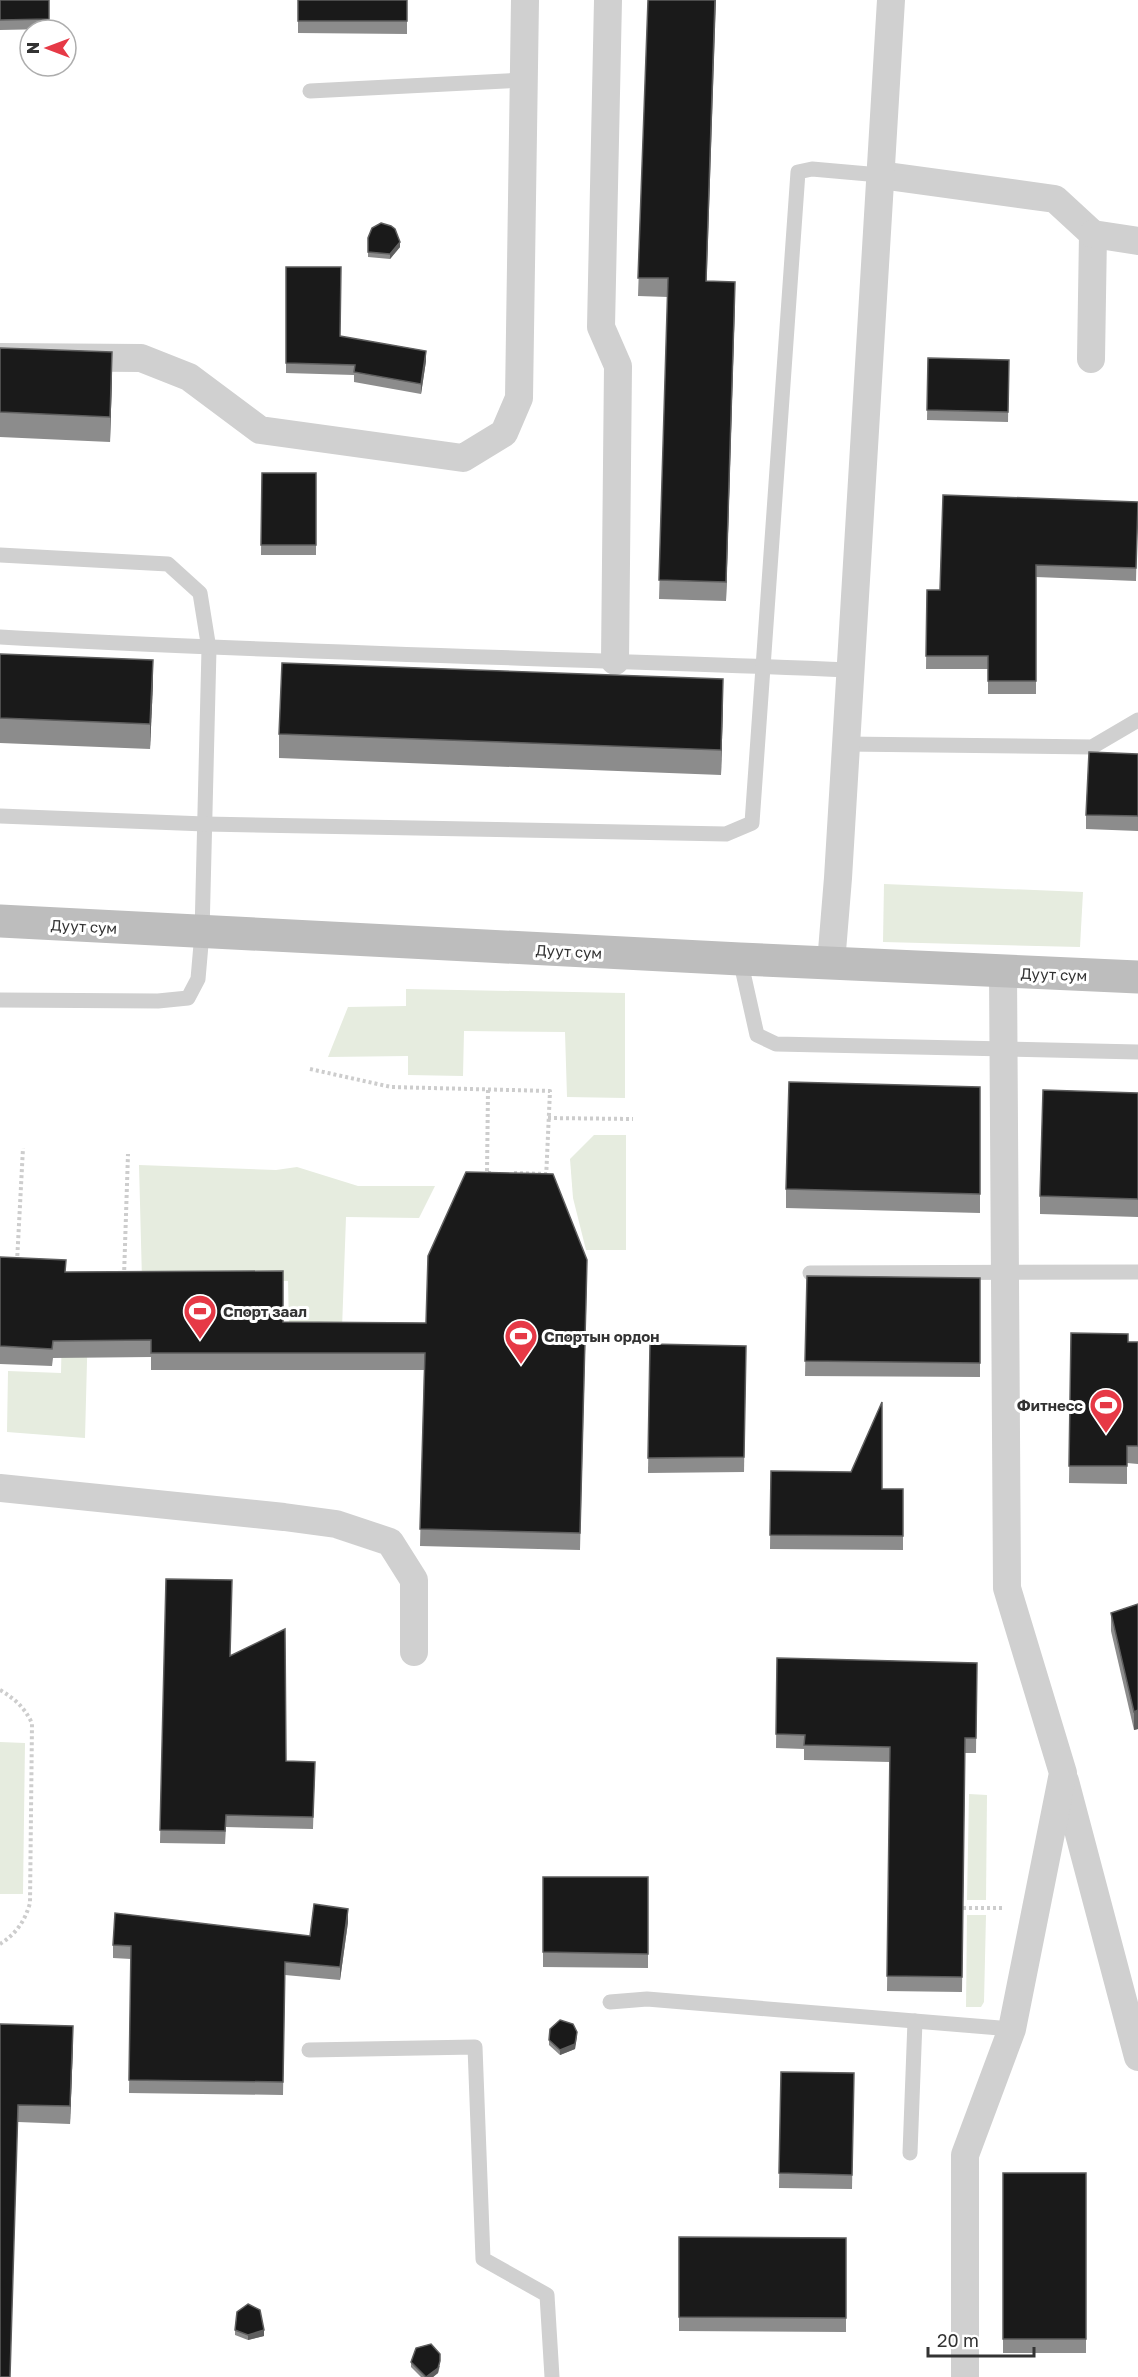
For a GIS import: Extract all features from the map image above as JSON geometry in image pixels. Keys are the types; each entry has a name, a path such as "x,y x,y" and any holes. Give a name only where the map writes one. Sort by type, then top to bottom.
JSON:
{"main road":[{"name":"Дуут сум","path":"0,921 202,933 1138,977"}],"street":[{"path":"0,357 141,358 189,377 260,429 463,458 504,433 519,398 525,0"},
{"path":"608,0 602,327 618,366 615,660"},
{"path":"831,963 891,0"},
{"path":"880,175 1055,199 1093,234 1138,241"},
{"path":"1092,359 1093,234"},
{"path":"1003,972 1007,1588 1063,1773 1138,2057"},
{"path":"0,1488 284,1516 336,1524 390,1542 414,1580 414,1652"},
{"path":"965,2377 965,2155 1012,2029 1063,1773"}],"lane":[{"path":"310,91 523,80"},
{"path":"0,816 205,824 726,834 752,823 798,172 812,169 880,175"},
{"path":"0,555 168,564 200,593 209,648 202,933 198,980 188,998 158,1001 0,1000"},
{"path":"0,637 209,648 615,660 850,670"},
{"path":"845,744 1092,747 1138,720"},
{"path":"740,959 757,1035 776,1044 1138,1052"},
{"path":"810,1273 1138,1272"},
{"path":"610,2002 647,1999 1012,2029"},
{"path":"910,2153 915,2021"},
{"path":"309,2050 475,2047 483,2259 547,2295 552,2377"}],"path":[{"path":"310,1069 391,1087 550,1091 546,1182"},
{"path":"488,1089 487,1173 499,1173"},
{"path":"548,1118 633,1119"},
{"path":"17,1264 23,1149"},
{"path":"124,1278 128,1154"},
{"path":"511,1173 547,1174"},
{"path":"0,1690 16,1700 32,1723 30,1903 26,1916 13,1936 0,1944"},
{"path":"963,1908 1036,1908"}],"shaded area":[{"path":"884,884 1083,892 1080,947 883,942"},
{"path":"406,989 625,993 625,1098 567,1097 565,1032 464,1031 463,1076 408,1075 408,1056 328,1057 348,1007 406,1006"},
{"path":"594,1135 626,1135 626,1250 586,1250 573,1198 570,1159"},
{"path":"139,1165 276,1170 297,1167 358,1186 435,1186 419,1218 346,1217 342,1329 289,1328 288,1281 142,1280"},
{"path":"89,1284 85,1438 7,1432 8,1371 61,1373 62,1326"},
{"path":"0,1742 25,1743 23,1894 0,1894"},
{"path":"969,1794 987,1795 986,1900 967,1900"},
{"path":"967,1915 986,1915 984,2002 981,2007 966,2007"}],"building":[{"path":"0,0 49,0 49,18 0,20"},
{"path":"298,0 407,0 407,21 298,21"},
{"path":"648,0 715,0 706,281 735,282 726,582 659,580 668,278 638,278"},
{"path":"381,223 395,229 400,242 390,254 368,252 368,238 372,228"},
{"path":"286,267 341,267 340,336 426,351 421,384 354,372 355,365 286,363"},
{"path":"0,348 112,352 110,417 0,412"},
{"path":"928,358 1009,360 1008,412 927,410"},
{"path":"262,473 316,473 316,545 261,545"},
{"path":"943,495 1138,502 1136,568 1036,565 1036,681 988,681 988,656 926,656 927,590 940,590"},
{"path":"0,654 153,660 150,724 0,718"},
{"path":"282,663 723,679 721,750 279,734"},
{"path":"1089,752 1138,754 1138,816 1086,815"},
{"path":"789,1082 980,1087 980,1194 786,1189"},
{"path":"1043,1090 1138,1093 1138,1199 1040,1196"},
{"path":"466,1172 553,1174 587,1260 580,1533 420,1529 425,1353 151,1353 151,1340 53,1341 52,1349 0,1346 0,1257 66,1260 65,1272 283,1271 283,1322 426,1323 428,1256"},
{"path":"807,1276 980,1278 980,1363 805,1361"},
{"path":"1071,1333 1128,1334 1128,1342 1138,1342 1138,1446 1127,1446 1127,1466 1069,1466"},
{"path":"650,1344 746,1346 744,1457 648,1458"},
{"path":"882,1402 882,1489 903,1489 903,1536 770,1535 771,1471 851,1472"},
{"path":"166,1579 232,1580 230,1656 285,1629 286,1761 315,1762 313,1817 226,1815 225,1831 160,1830"},
{"path":"1138,1604 1138,1710 1134,1712 1111,1613"},
{"path":"777,1658 977,1663 976,1738 965,1738 962,1977 887,1976 890,1747 804,1745 805,1735 776,1734"},
{"path":"543,1877 648,1877 648,1954 543,1952"},
{"path":"314,1904 348,1909 340,1967 285,1962 283,2082 129,2080 131,1946 113,1945 115,1913 310,1936"},
{"path":"560,2020 573,2024 577,2032 575,2044 560,2050 549,2040 550,2029"},
{"path":"0,2024 73,2026 70,2106 18,2105 10,2377 0,2377"},
{"path":"781,2072 854,2073 852,2175 779,2173"},
{"path":"1003,2173 1086,2173 1086,2339 1003,2339"},
{"path":"679,2237 846,2238 846,2318 679,2317"},
{"path":"248,2304 260,2310 264,2330 248,2335 235,2330 237,2312"},
{"path":"431,2344 440,2354 440,2361 438,2368 426,2377 411,2362 416,2348"}],"place":[{"name":"Спорт заал","path":"200,1340"},
{"name":"Спортын ордон","path":"521,1365"},
{"name":"Фитнесс","path":"1106,1434"}]}
